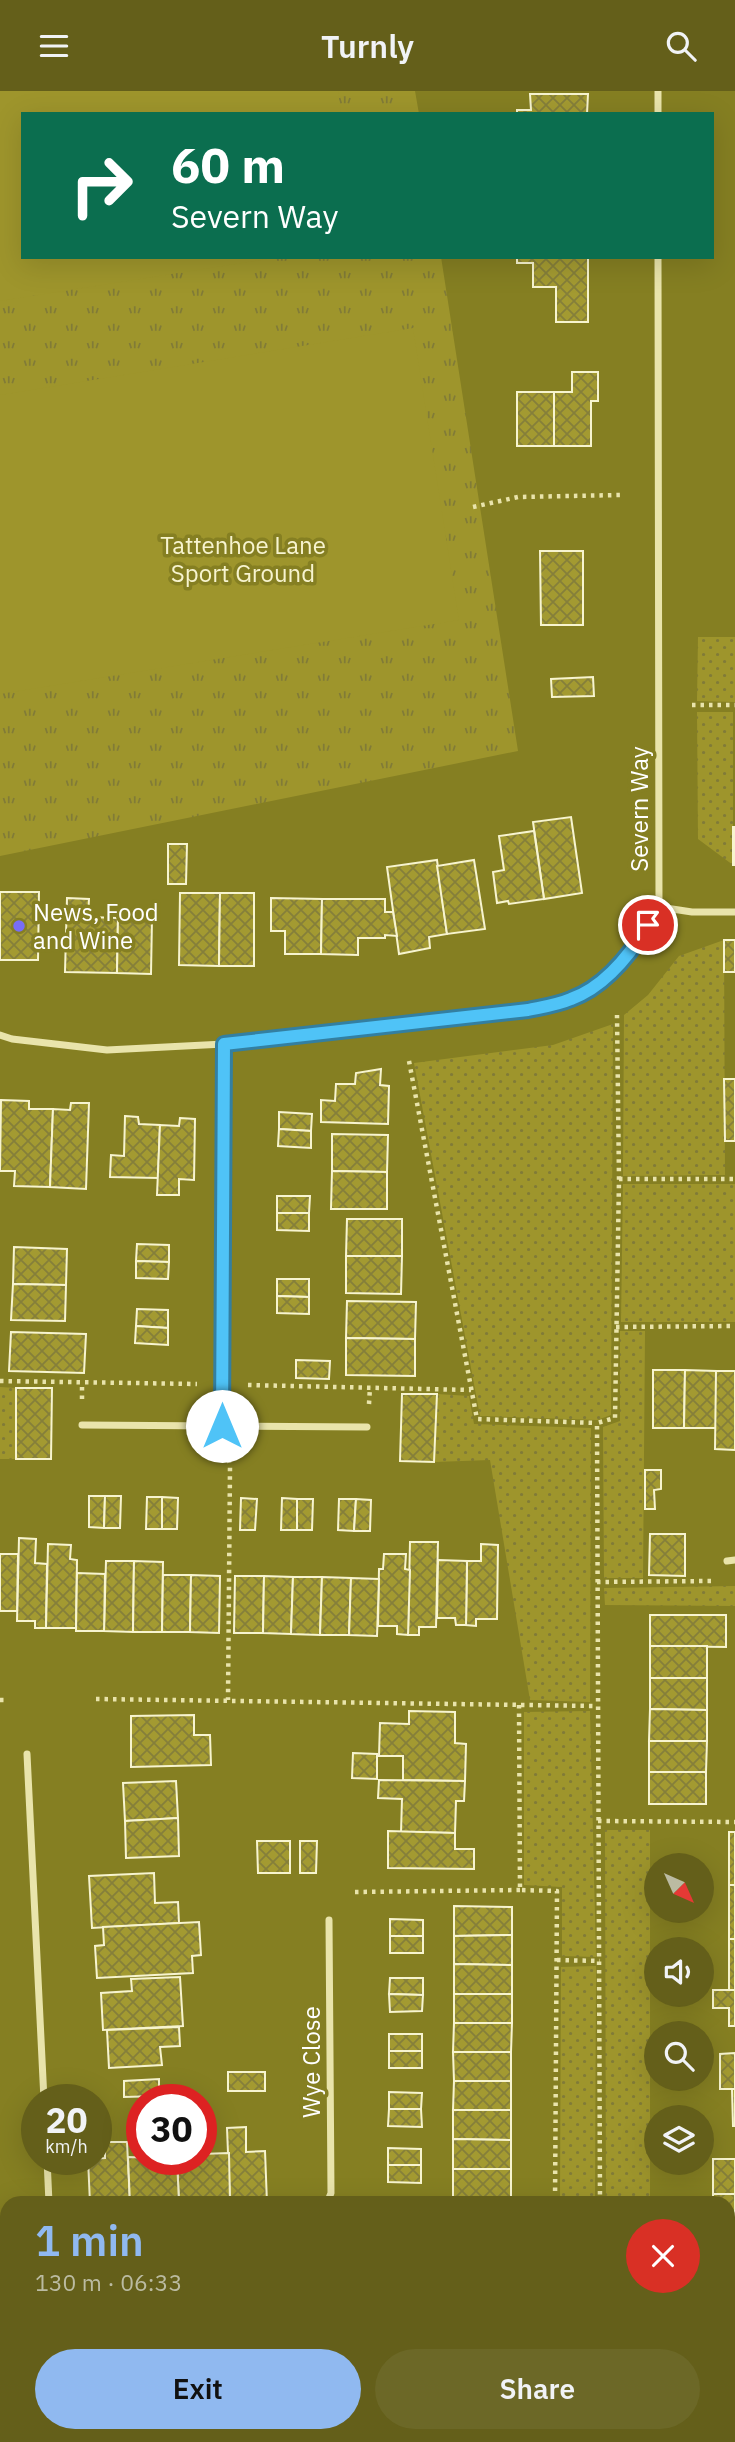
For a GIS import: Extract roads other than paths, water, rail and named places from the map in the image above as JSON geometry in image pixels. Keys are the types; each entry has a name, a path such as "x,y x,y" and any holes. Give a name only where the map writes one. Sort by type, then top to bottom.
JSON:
{"street":[{"path":"658,91 658,112"},
{"name":"Severn Way","path":"0,1034 12,1039 107,1050 224,1044 528,1010 572,999 610,975 637,943 659,907 659,259"},
{"path":"659,907 692,912 735,912"},
{"path":"222,1426 224,1044"},
{"path":"82,1425 367,1427"},
{"path":"27,1754 43,2084"},
{"name":"Wye Close","path":"329,1920 330,2196"},
{"path":"48,2175 49,2196"}],"place":[{"name":"News, Food and Wine","path":"19,926"}],"park label":[{"name":"Tattenhoe Lane Sport Ground","path":"243,559"}]}
